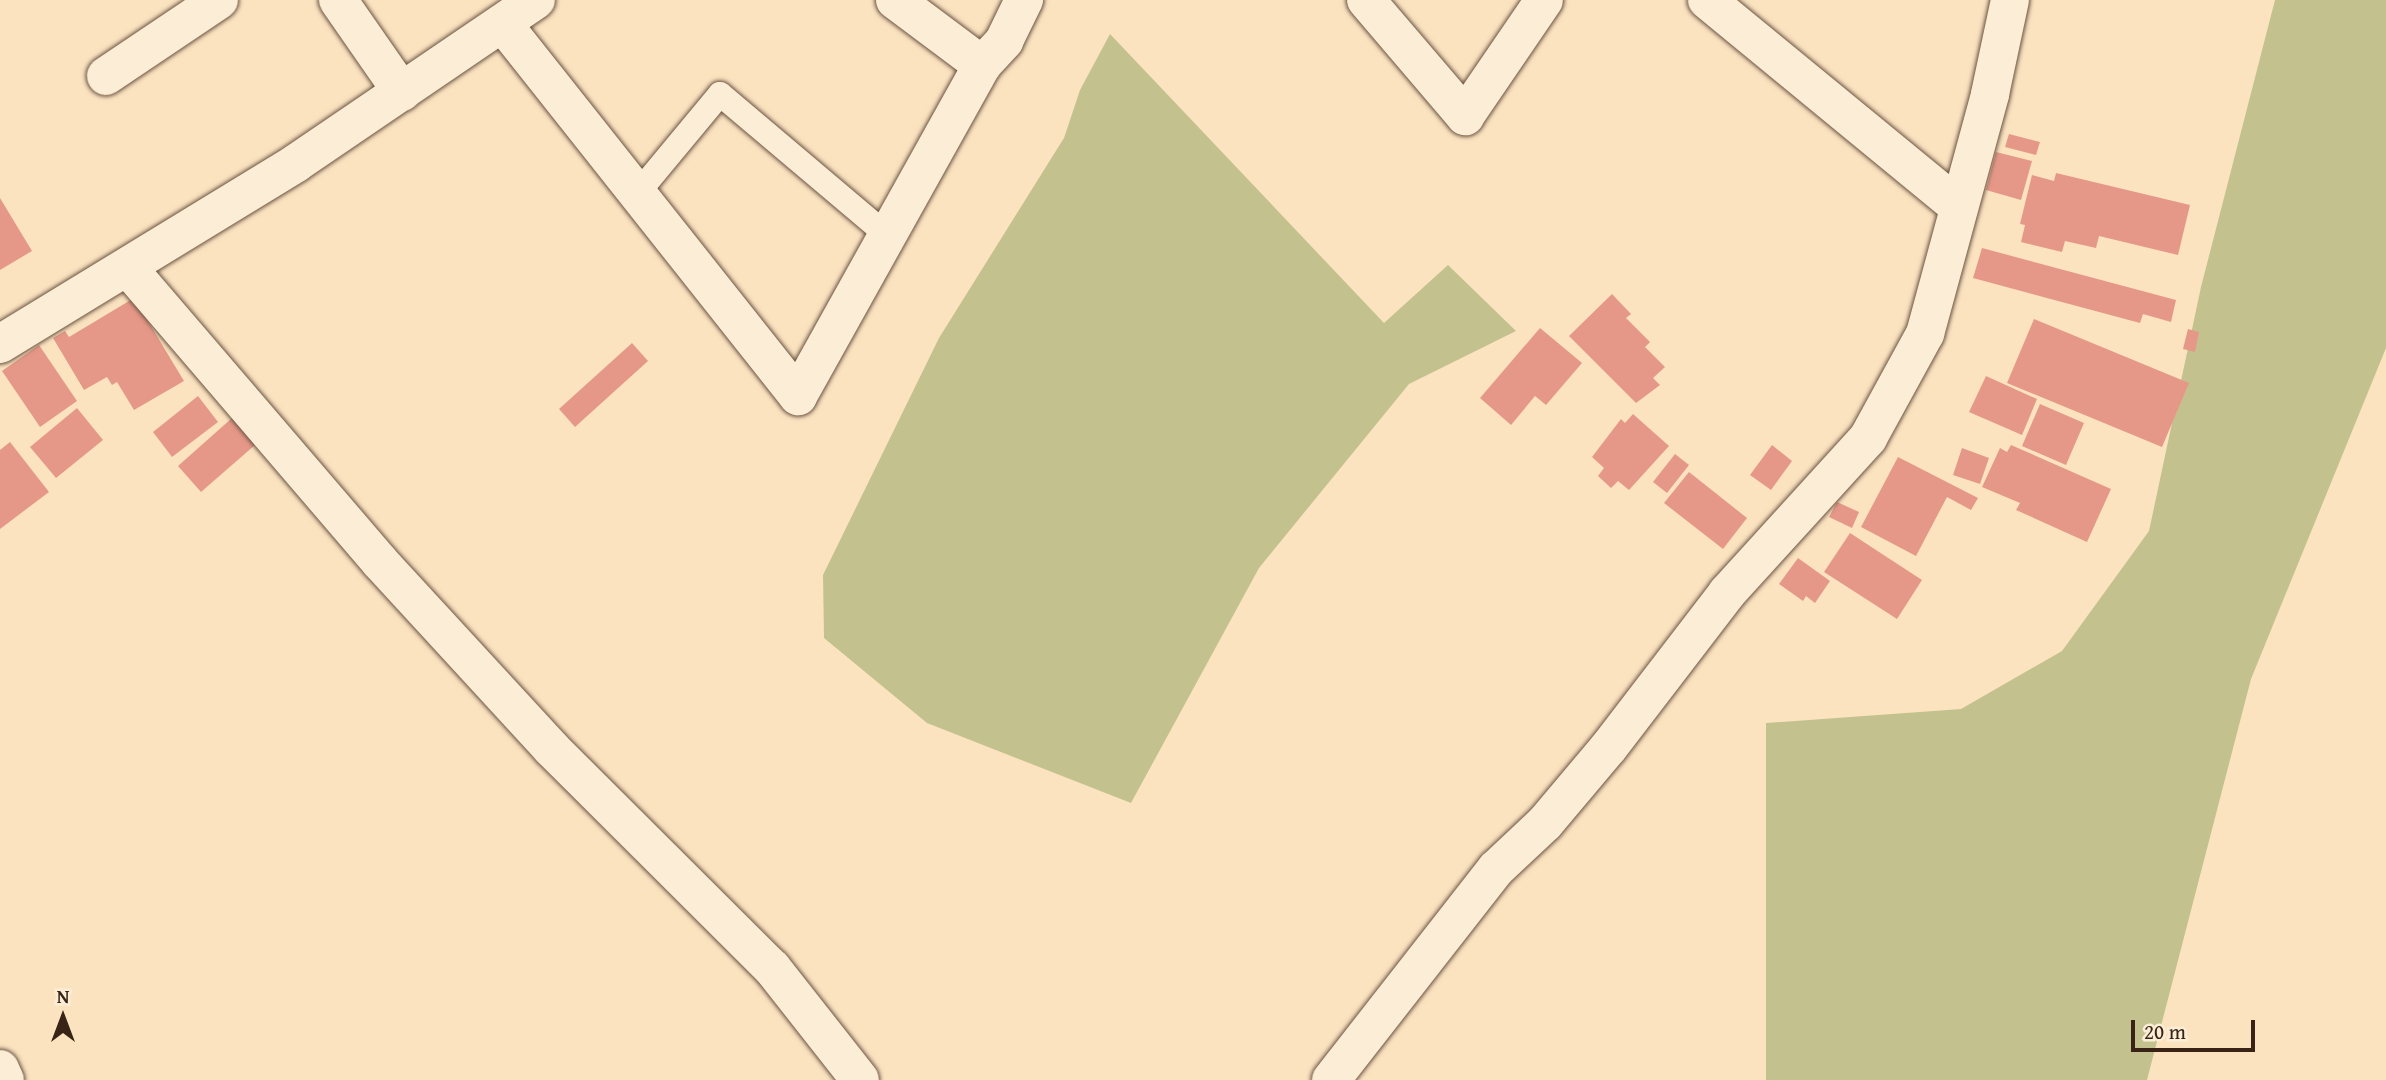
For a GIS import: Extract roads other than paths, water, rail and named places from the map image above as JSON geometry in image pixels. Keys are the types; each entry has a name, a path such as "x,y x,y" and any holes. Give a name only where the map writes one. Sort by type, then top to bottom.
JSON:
{"street":[{"path":"106,76 219,0"},
{"path":"338,0 402,92"},
{"path":"0,344 129,269 402,92 536,0"},
{"path":"895,0 982,65"},
{"path":"503,24 798,396 982,65 1004,41 1024,0"},
{"path":"1366,0 1465,116 1544,0"},
{"path":"1707,0 1959,207"},
{"path":"1331,1080 1496,869 1545,822 1609,747 1727,593 1868,438 1925,334 2010,0"},
{"path":"129,269 380,562 551,748 772,968 860,1080"},
{"path":"0,1069 5,1080"}],"lane":[{"path":"637,194 720,94 887,235"}]}
